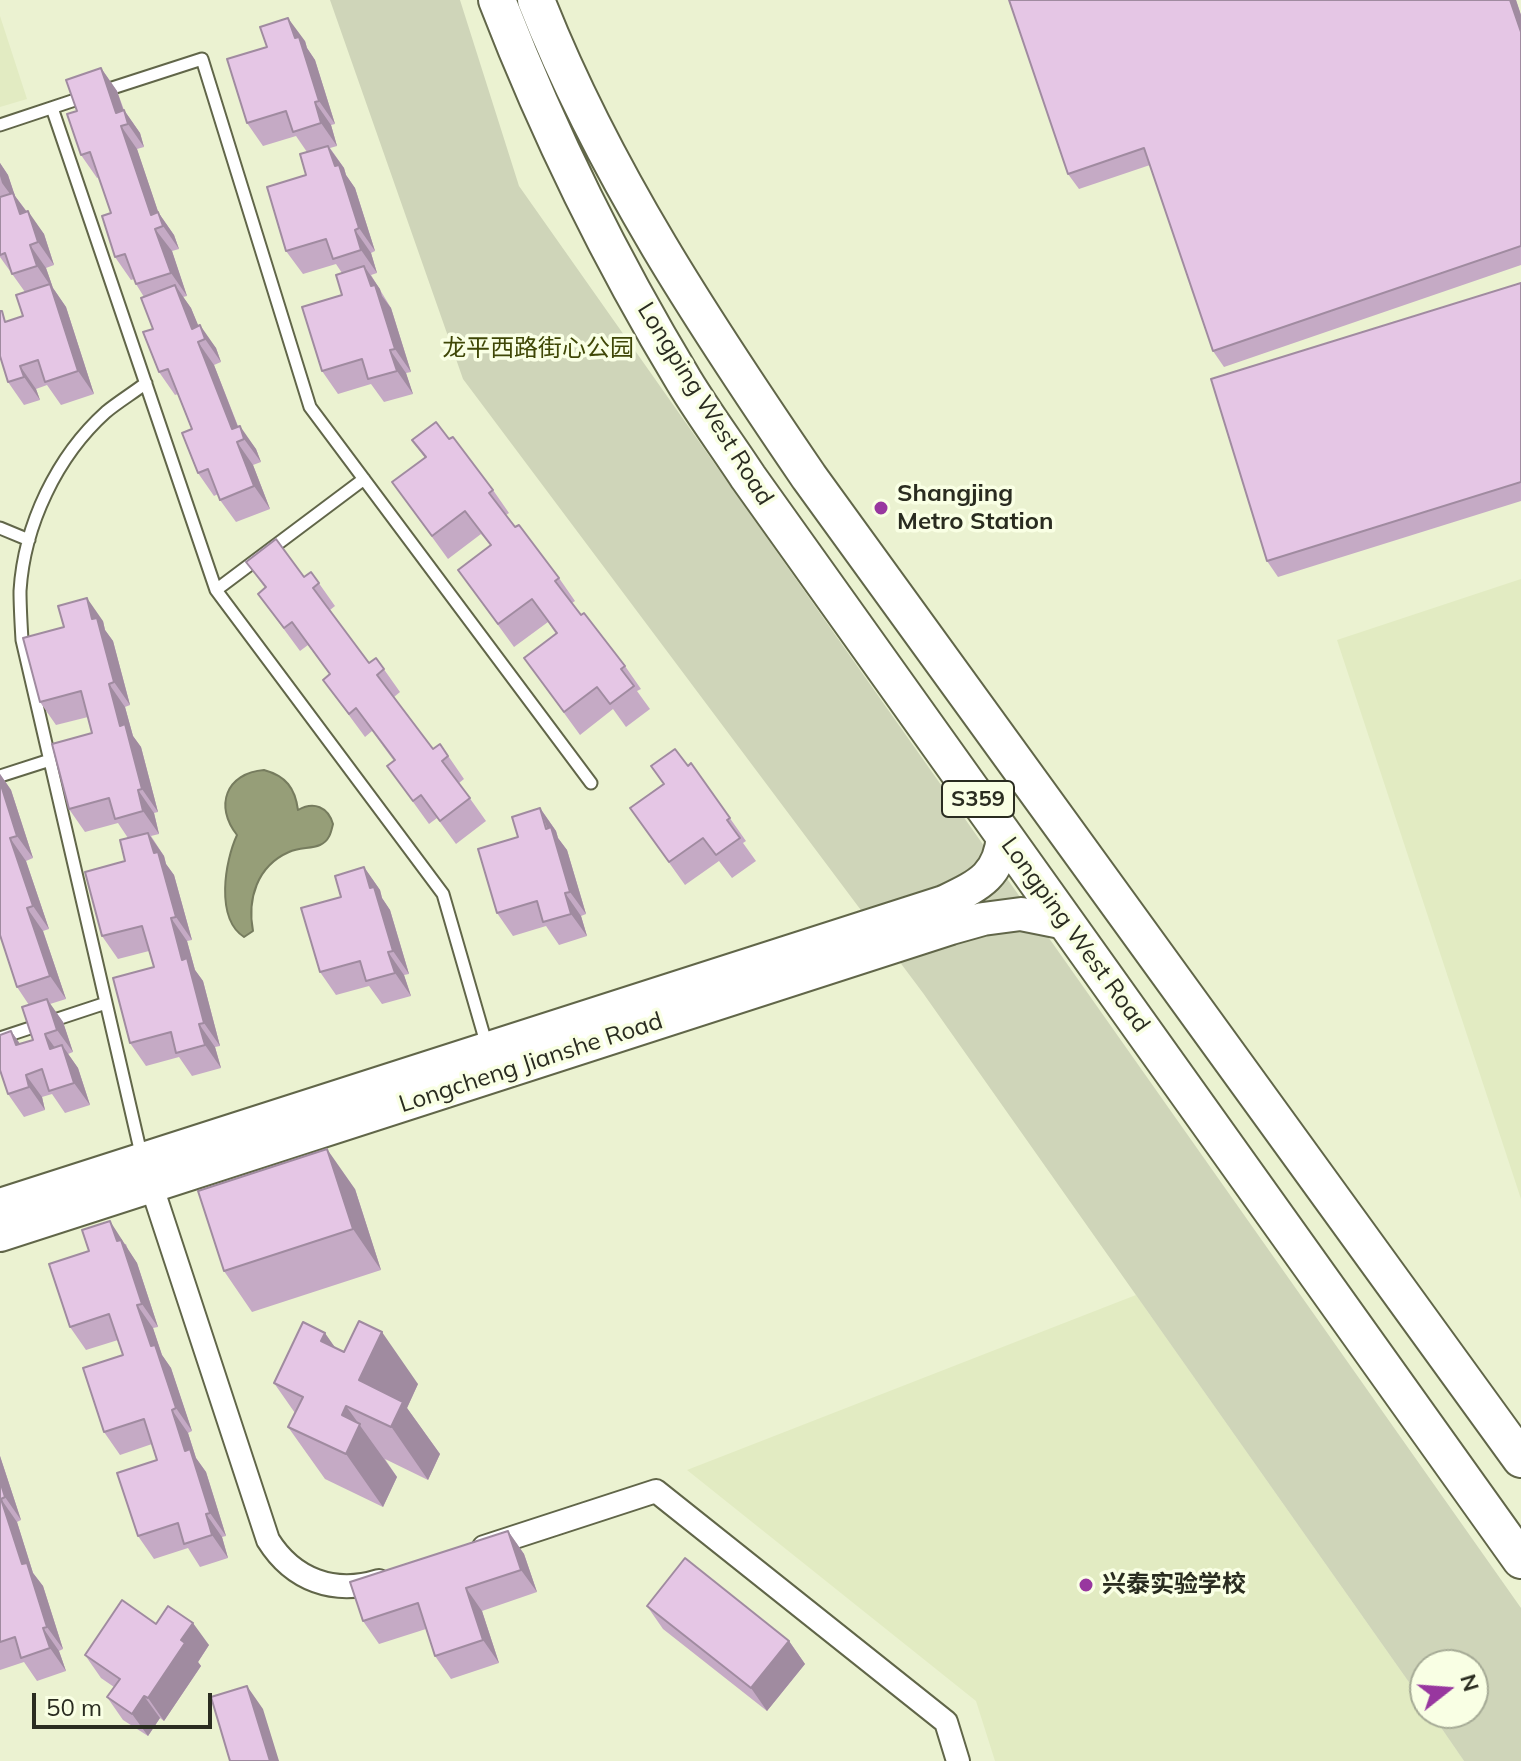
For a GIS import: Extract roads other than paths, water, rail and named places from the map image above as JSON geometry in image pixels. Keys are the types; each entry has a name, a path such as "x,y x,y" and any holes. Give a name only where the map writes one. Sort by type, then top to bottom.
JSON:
{"main road":[{"name":"Longping West Road","path":"497,0 549,123 607,244 685,383 748,477 1521,1560"},
{"name":"Longping West Road","path":"536,0 558,55 648,228 724,352 809,477 1521,1459"}],"street":[{"name":"Longcheng Jianshe Road","path":"492,1062 944,902 971,889 991,874 1001,857 1003,835"},
{"name":"Longcheng Jianshe Road","path":"0,1205 147,1172 492,1062 983,919 1021,914 1066,923"},
{"name":"Longcheng Jianshe Road","path":"0,1235 147,1172"},
{"path":"147,1172 257,1511 277,1553 300,1574 329,1586 360,1587 404,1573"},
{"path":"464,1554 656,1491 946,1722 958,1761"}],"lane":[{"path":"0,125 202,59 310,407 591,783"},
{"path":"52,108 216,590 443,894 492,1062"},
{"path":"146,383 106,413 72,450 46,493 29,540 20,589 22,640 147,1172"},
{"path":"216,590 364,479"},
{"path":"0,528 29,540"},
{"path":"0,776 50,760"},
{"path":"0,1038 106,1003"}],"place":[{"name":"Shangjing Metro Station","path":"881,508"},
{"name":"兴泰实验学校","path":"1086,1585"}],"park label":[{"name":"龙平西路街心公园","path":"538,349"}]}
